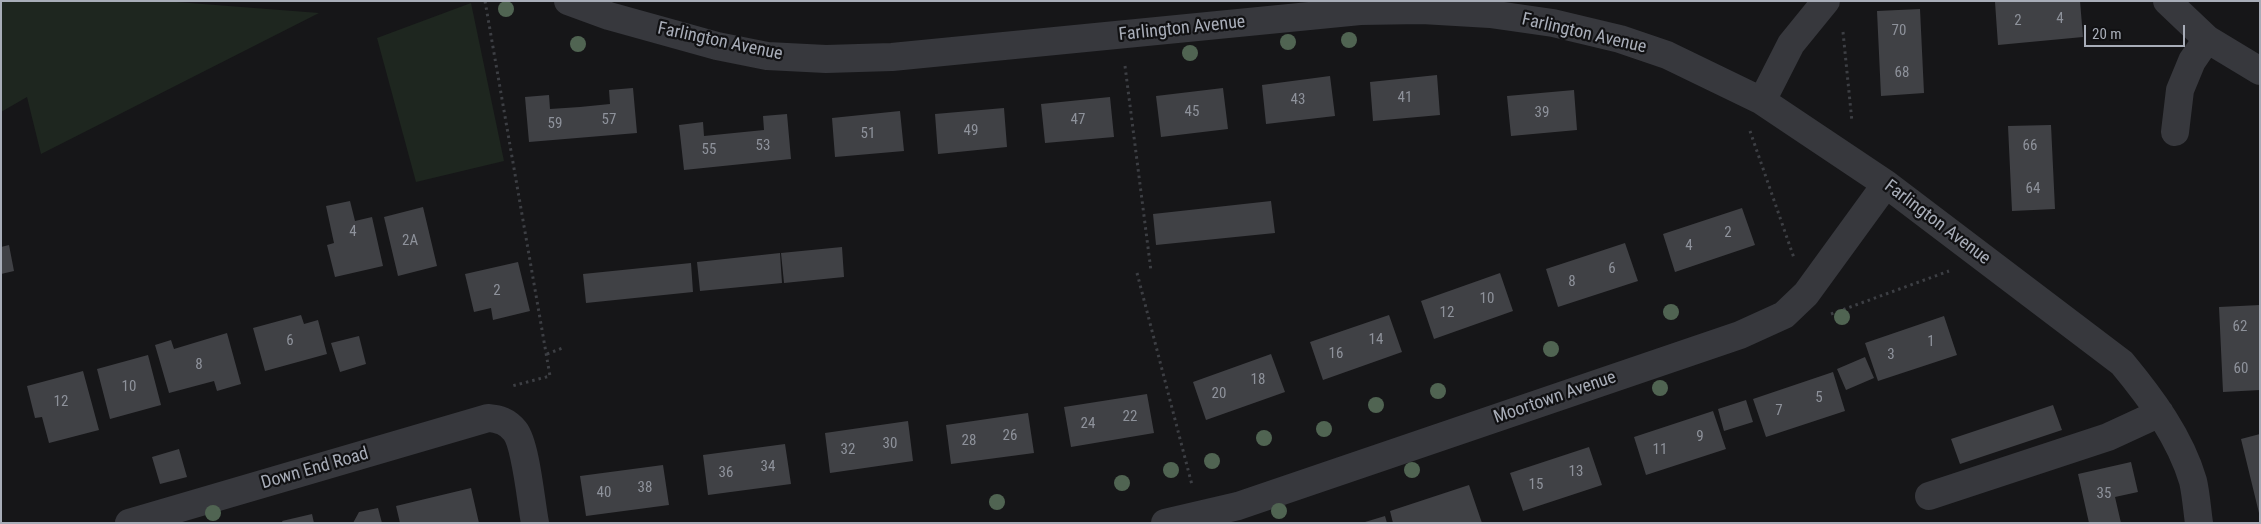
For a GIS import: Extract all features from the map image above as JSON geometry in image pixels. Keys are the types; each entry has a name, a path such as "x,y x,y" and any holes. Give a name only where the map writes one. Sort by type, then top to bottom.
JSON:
{"street":[{"name":"Farlington Avenue","path":"568,1 609,16 717,46 768,56 826,59 892,57 1360,11 1422,10 1490,14 1553,23 1620,39 1667,55 1762,101 1886,184 2122,363 2151,398 2174,436 2193,481 2199,523"},
{"path":"1762,101 1791,44 1826,1"},
{"path":"2167,1 2207,38 2260,71"},
{"path":"2175,132 2180,90 2192,60 2207,38"},
{"name":"Moortown Avenue","path":"1165,523 1238,506 1740,335 1786,313 1806,294 1886,184"},
{"path":"1929,496 2108,437 2160,413"},
{"name":"Down End Road","path":"129,523 488,418 502,419 515,431 521,444 535,523"}],"path":[{"path":"485,1 550,376 512,386"},
{"path":"1843,30 1857,165"},
{"path":"1121,35 1151,271"},
{"path":"1736,89 1806,294"},
{"path":"1786,313 1820,318 1984,258"},
{"path":"1137,273 1200,514"},
{"path":"547,354 565,347"}],"shaded area":[{"path":"1,1 164,1 319,13 41,154 27,97 1,112"},
{"path":"471,3 504,161 416,182 377,38"}],"building":[{"path":"2080,1 2083,37 1998,45 1995,2"},
{"path":"1920,9 1924,93 1881,96 1877,11"},
{"path":"1437,75 1440,115 1373,121 1370,82"},
{"path":"1330,76 1335,116 1266,124 1262,85"},
{"path":"633,88 637,133 529,142 525,97 549,95 550,109 580,107 610,104 609,90"},
{"path":"1223,88 1228,129 1161,137 1156,96"},
{"path":"1574,90 1577,130 1511,136 1507,96"},
{"path":"1110,97 1114,137 1045,143 1041,104"},
{"path":"1004,108 1007,147 938,154 935,114"},
{"path":"900,111 904,151 835,157 832,118"},
{"path":"787,114 791,159 684,170 679,125 703,122 704,136 764,130 763,116"},
{"path":"2051,125 2055,209 2012,211 2008,126"},
{"path":"350,201 355,221 372,217 383,266 335,277 327,245 334,243 326,206"},
{"path":"1271,201 1275,233 1156,245 1153,214"},
{"path":"423,207 437,266 398,276 384,217"},
{"path":"1742,208 1755,245 1675,272 1663,234"},
{"path":"1625,243 1638,281 1558,307 1546,269"},
{"path":"9,245 14,271 1,274 1,247"},
{"path":"842,247 844,277 784,283 781,253"},
{"path":"780,253 782,283 700,291 697,262"},
{"path":"518,262 530,311 493,320 491,308 474,312 465,274"},
{"path":"691,263 693,292 586,303 583,274"},
{"path":"1500,273 1513,311 1434,339 1421,301"},
{"path":"2260,305 2260,390 2223,392 2219,307"},
{"path":"301,315 304,324 318,320 327,354 265,371 253,328"},
{"path":"1389,315 1402,352 1323,380 1310,342"},
{"path":"1944,316 1957,355 1878,381 1865,343"},
{"path":"227,333 241,384 217,391 214,381 169,393 155,345 171,340 174,349"},
{"path":"359,336 366,364 340,372 331,343"},
{"path":"1271,354 1285,392 1206,420 1193,382"},
{"path":"148,355 161,405 110,419 97,369"},
{"path":"1865,357 1874,378 1846,390 1837,369"},
{"path":"83,371 99,430 49,443 42,417 35,418 27,386"},
{"path":"1833,372 1845,411 1766,437 1753,399"},
{"path":"1147,394 1154,433 1071,447 1064,407"},
{"path":"1746,400 1753,422 1724,431 1718,409"},
{"path":"2053,405 2062,430 1960,464 1951,439"},
{"path":"1713,411 1726,449 1646,475 1634,437"},
{"path":"1028,413 1034,453 951,464 946,425"},
{"path":"908,421 913,461 830,473 825,433"},
{"path":"2260,434 2260,513 2259,513 2241,439"},
{"path":"785,444 791,484 708,495 703,455"},
{"path":"1589,447 1602,485 1523,511 1510,473"},
{"path":"179,449 187,477 160,484 152,457"},
{"path":"2131,462 2138,492 2115,497 2121,523 2089,523 2078,474"},
{"path":"663,465 669,505 586,516 580,476"},
{"path":"1469,485 1482,523 1393,523 1390,511"},
{"path":"471,488 479,523 400,523 396,506"},
{"path":"378,508 382,523 353,523 359,512"},
{"path":"312,514 314,523 283,523 282,521"},
{"path":"1385,516 1387,523 1365,523 1365,522"}]}
